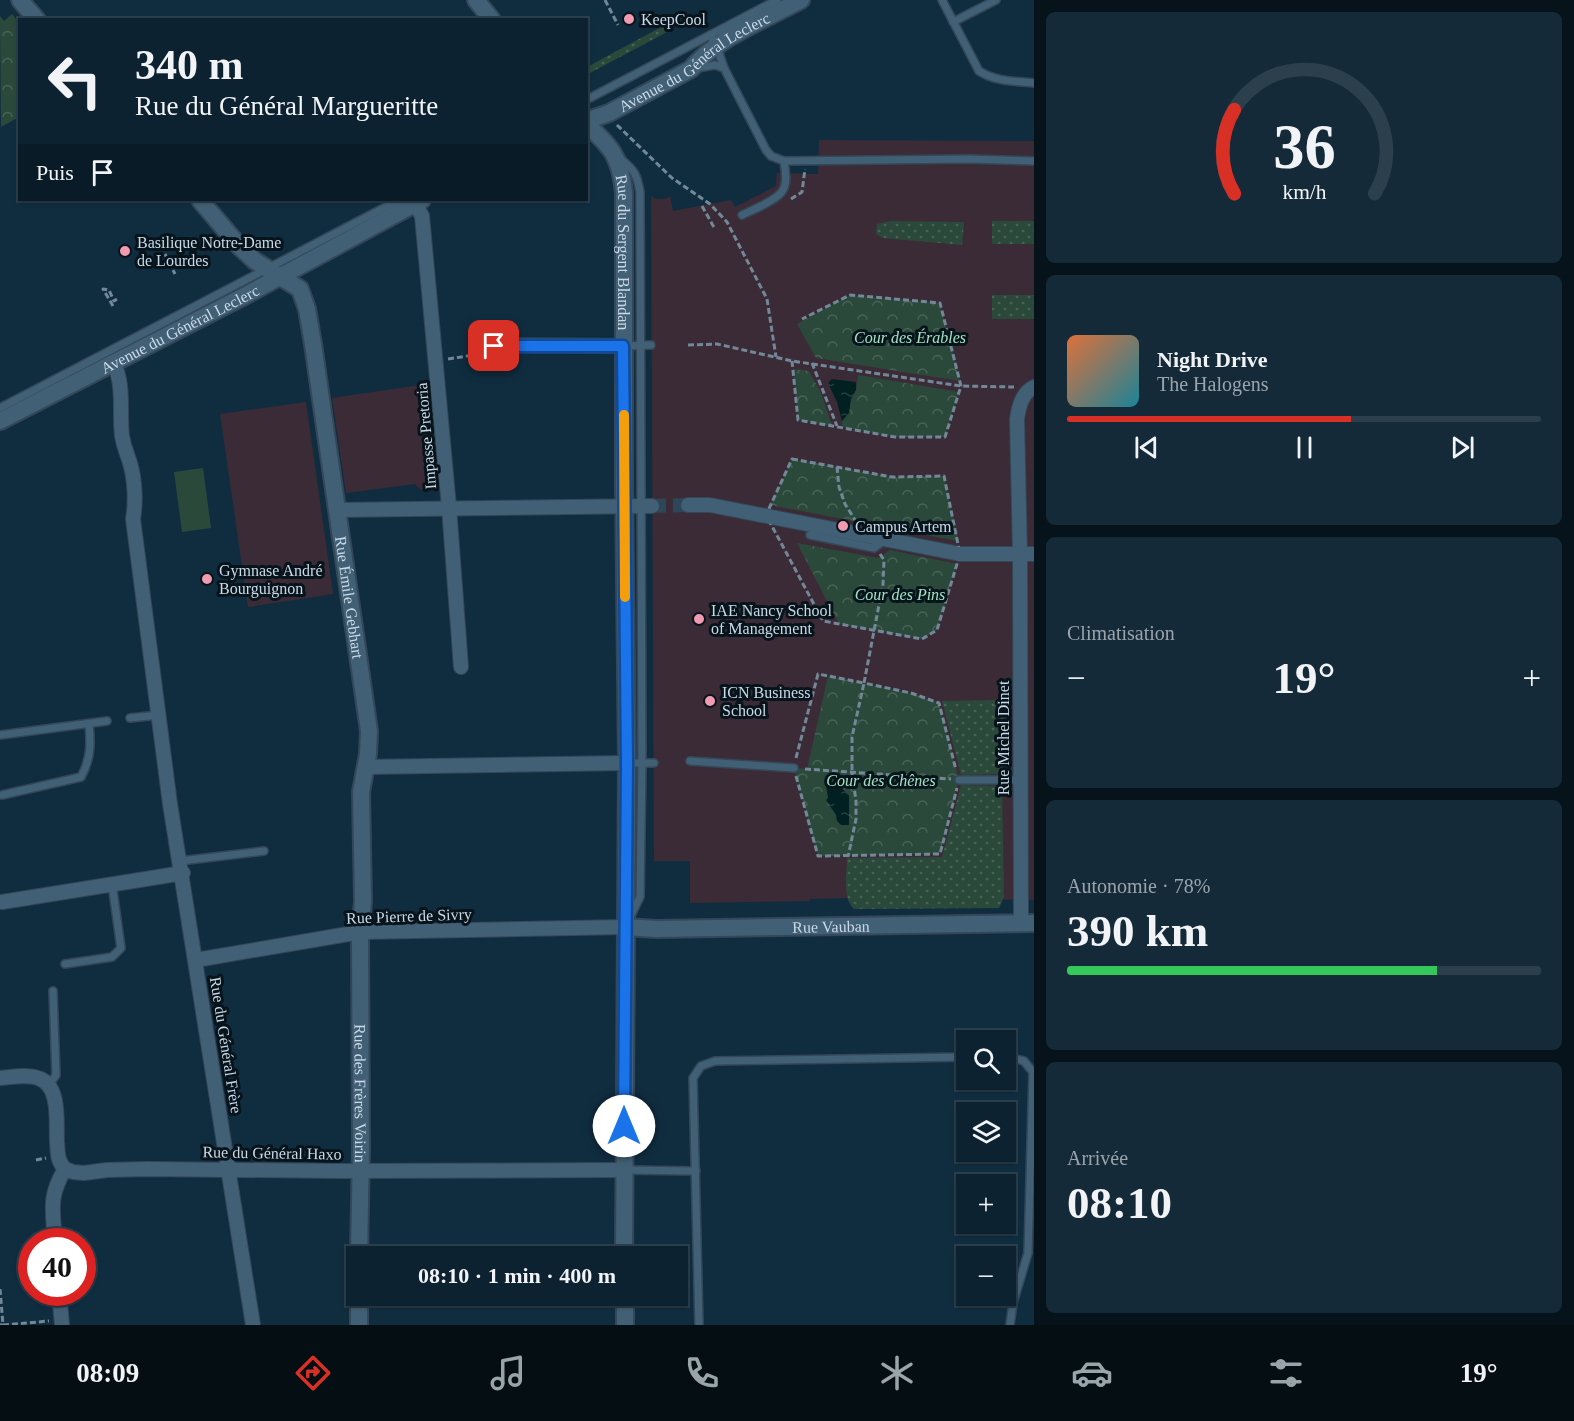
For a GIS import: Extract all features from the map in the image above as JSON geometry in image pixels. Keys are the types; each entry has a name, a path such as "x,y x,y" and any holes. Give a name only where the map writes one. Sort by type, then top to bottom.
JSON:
{"street":[{"path":"20,0 35,18"},
{"path":"476,0 490,18"},
{"name":"Avenue du Général Leclerc","path":"588,121 609,113 691,69 714,41 801,0"},
{"name":"Rue du Sergent Blandan","path":"588,124 616,155 622,174 639,506 634,763 625,927 624,1246"},
{"name":"Rue Émile Gebhart","path":"201,201 240,247 274,273 300,289 307,309 369,731 362,792 363,902 360,932"},
{"name":"Avenue du Général Leclerc","path":"0,421 111,357 410,201"},
{"name":"Impasse Pretoria","path":"413,201 422,216 450,507 461,667"},
{"path":"483,345 632,346"},
{"name":"Rue du Général Frère","path":"111,357 118,372 122,400 120,415 124,451 130,462 135,506 133,519 170,804 182,867 253,1325"},
{"name":"Rue Michel Dinet","path":"1027,923 1019,780 1027,554 1017,419 1020,403 1030,389"},
{"path":"688,505 710,505 766,515 960,554 1027,554"},
{"path":"336,510 639,506"},
{"path":"366,768 634,763"},
{"path":"2,902 112,884 182,867"},
{"name":"Rue Vauban","path":"625,927 1027,923"},
{"name":"Rue Pierre de Sivry","path":"196,960 360,932 625,927"},
{"name":"Rue des Frères Voirin","path":"359,1246 360,932"},
{"path":"0,1078 27,1076 44,1081 54,1096 58,1156 65,1169 52,1197 55,1228"},
{"name":"Rue du Général Haxo","path":"65,1169 84,1173 107,1170 624,1170"},
{"path":"60,1306 62,1322"},
{"path":"359,1306 359,1325"},
{"path":"625,1306 625,1325"}],"lane":[{"path":"588,99 714,41 777,0"},
{"path":"942,0 980,71 988,77 1034,83"},
{"path":"953,22 996,0"},
{"path":"714,41 724,68 766,150 771,156 784,161 968,159 1034,161"},
{"path":"691,69 715,65 724,68"},
{"path":"742,215 779,196 784,190 786,182 784,161"},
{"path":"632,346 651,345"},
{"path":"0,408 111,357"},
{"path":"810,535 874,548 885,540"},
{"path":"130,718 159,715"},
{"path":"0,735 107,721"},
{"path":"2,795 81,777 87,766 91,747 89,724"},
{"path":"690,760 794,768"},
{"path":"634,763 654,763"},
{"path":"959,780 1019,780"},
{"path":"182,867 264,851"},
{"path":"65,964 112,957 121,948 112,884"},
{"path":"44,1081 56,1075 53,991"},
{"path":"699,1325 693,1078 702,1066 715,1061 956,1057"},
{"path":"1010,1325 1028,1253 1033,1072 1024,1061 1016,1059"},
{"path":"624,1170 696,1171"}],"path":[{"path":"605,0 618,25"},
{"path":"615,123 672,178 710,204 727,222 767,299 776,357"},
{"path":"702,206 715,229"},
{"path":"165,254 175,274"},
{"path":"113,306 103,289 108,290 114,301 117,299"},
{"path":"792,361 798,420 894,437 945,437 961,386 940,303 850,295 802,319"},
{"path":"688,345 717,344 792,361 961,386 1030,389"},
{"path":"436,359 473,356 483,345"},
{"path":"812,363 837,427"},
{"path":"792,459 837,467 892,477 944,476 960,554 938,630 922,639 823,621 766,515 792,459"},
{"path":"837,467 839,487 845,504 851,512"},
{"path":"848,857 856,819 852,737 883,584 884,560 881,556"},
{"path":"818,674 911,693 939,703 959,780 940,854 818,856 794,768 818,674"},
{"path":"794,768 959,780"},
{"path":"0,1289 1,1325 62,1322"}],"shaded area":[{"name":"Campus Artem","path":"819,140 1034,141 1034,900 847,898 810,899 810,901 690,903 690,861 654,861 651,196 656,199 665,199 670,196 673,211 731,200 735,207 776,186 777,173 818,174"},
{"path":"427,384 440,480 432,481 421,490 415,484 346,493 332,398"},
{"path":"306,402 333,594 248,607 220,414"}],"green space":[{"path":"12,14 18,22 18,118 1,127 0,16 4,21"},
{"path":"665,25 669,31 588,74 588,66"},
{"path":"891,221 964,222 962,245 883,238 876,234 877,224"},
{"path":"992,221 1034,221 1034,244 992,244"},
{"name":"Cour des Érables","path":"850,295 940,303 960,381 816,358 797,324"},
{"path":"992,295 1034,295 1034,319 992,319"},
{"path":"793,369 809,371 821,393 832,426 798,420"},
{"path":"858,375 959,392 945,437 895,437 845,428 842,421 849,413"},
{"path":"792,459 892,477 944,476 958,541 770,505"},
{"path":"203,468 211,528 182,532 174,472"},
{"name":"Cour des Pins","path":"797,543 878,558 890,550 957,564 937,630 922,639 839,624"},
{"name":"Cour des Chênes","path":"828,676 911,693 939,703 959,780 940,854 818,856 794,768 807,769"},
{"path":"1003,700 1003,774 961,775 942,701"},
{"path":"961,785 1002,786 1004,897 999,908 854,909 847,892 847,858 942,857"}],"water":[{"path":"832,379 856,382 849,413 842,421 837,402 828,383"},
{"path":"826,785 839,785 849,795 849,825 841,825 837,821 836,815 826,800 828,798"}],"tunnel":[{"path":"652,506 688,505"}],"slow traffic":[{"path":"624,415 625,597"}],"place":[{"name":"KeepCool","path":"629,19"},
{"name":"Basilique Notre-Dame de Lourdes","path":"125,251"},
{"name":"Campus Artem","path":"843,526"},
{"name":"Gymnase André Bourguignon","path":"207,579"},
{"name":"IAE Nancy School of Management","path":"699,619"},
{"name":"ICN Business School","path":"710,701"}],"route":[{"path":"494,346 623,346 627,764 624,1126"}]}
